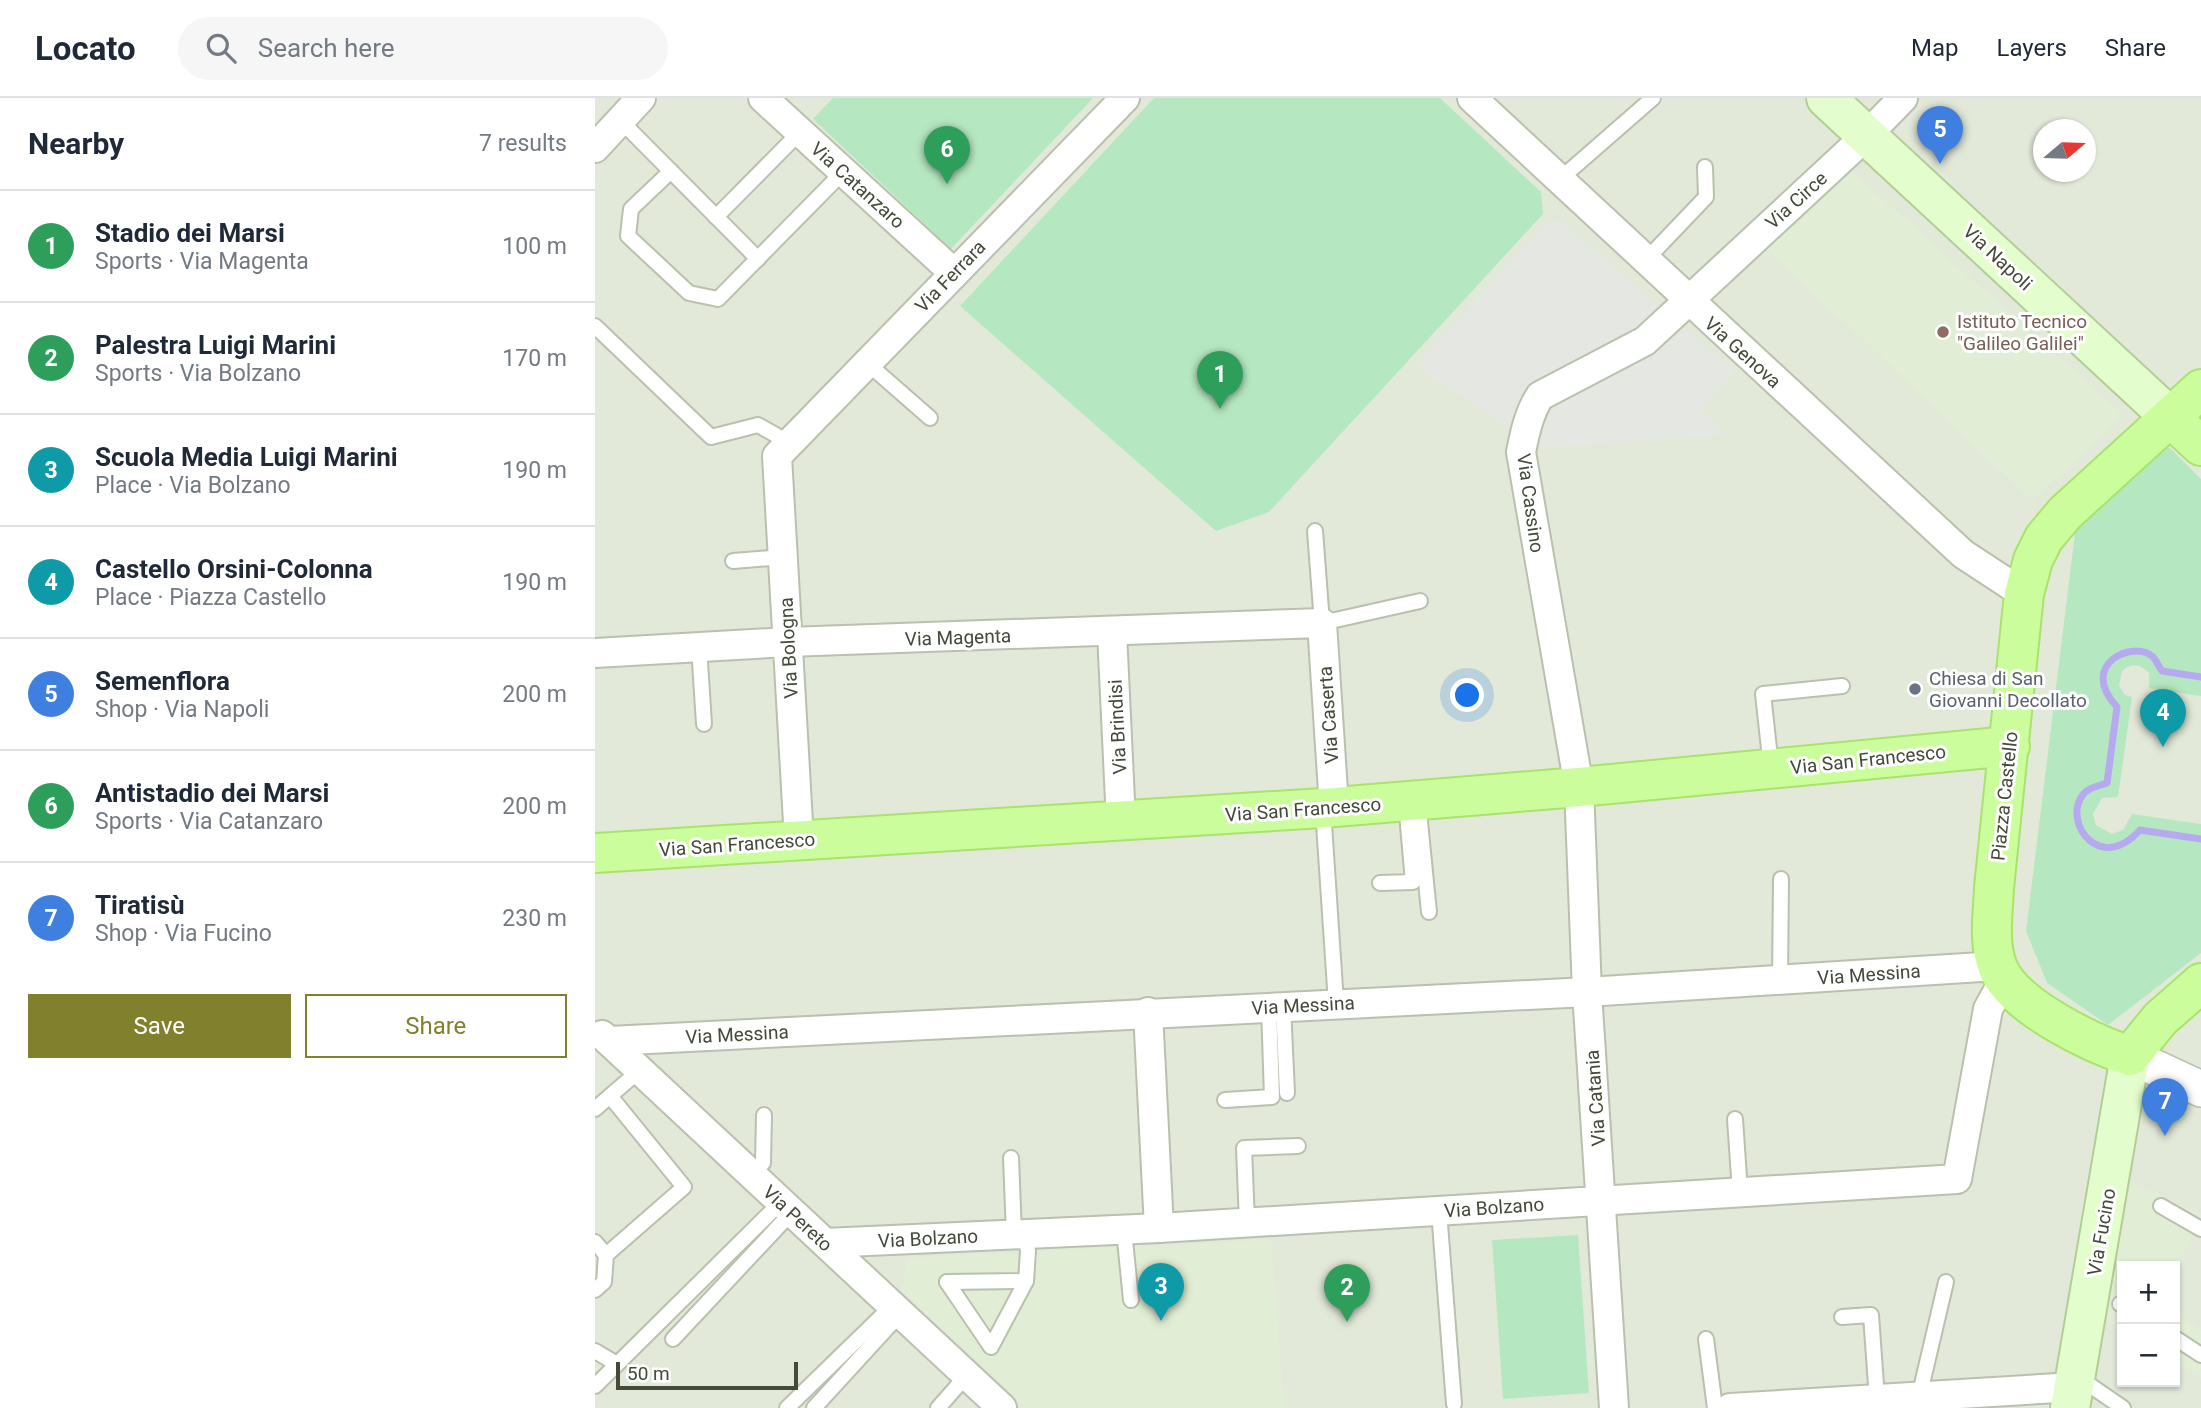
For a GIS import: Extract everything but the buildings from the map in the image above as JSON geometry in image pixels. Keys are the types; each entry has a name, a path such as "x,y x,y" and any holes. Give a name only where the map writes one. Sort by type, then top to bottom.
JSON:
{"main road":[{"name":"Via Napoli","path":"1826,98 2170,417"},
{"name":"Piazza Castello","path":"2000,973 1993,934 1994,888 2024,594 2033,560 2044,538 2065,513 2201,389"},
{"path":"2170,417 2201,446"},
{"name":"Via San Francesco","path":"595,853 1121,822 1412,801 2010,746"},
{"path":"2000,973 2026,1000 2094,1044 2130,1056 2160,1019 2201,983"},
{"name":"Via Fucino","path":"2073,1390 2130,1056"}],"street":[{"path":"595,148 641,98"},
{"name":"Via Catanzaro","path":"763,98 954,273"},
{"name":"Via Ferrara","path":"783,450 1125,98"},
{"name":"Via Circe","path":"1687,300 1867,135 1903,98"},
{"name":"Via Genova","path":"1476,100 1645,261 1963,554 2024,594"},
{"name":"Via Cassino","path":"1579,787 1521,452 1525,432 1532,409 1540,396 1645,341 1687,300"},
{"name":"Via Bologna","path":"783,450 783,557 799,840"},
{"name":"Via Magenta","path":"595,653 788,642 1322,623"},
{"name":"Via Caserta","path":"1322,623 1328,807"},
{"name":"Via Brindisi","path":"1112,632 1121,822"},
{"name":"Via Catania","path":"1579,787 1587,992 1614,1408"},
{"name":"Via Messina","path":"602,1035 1587,992 1780,980 2000,973"},
{"name":"Via Bolzano","path":"825,1243 1124,1230 1957,1179 1988,1009 2000,973"},
{"path":"1148,1012 1159,1228"},
{"name":"Via Pereto","path":"602,1035 1002,1408"},
{"path":"2130,1056 2201,1089"},
{"path":"1730,1408 1877,1399 1918,1402 2073,1390"}],"lane":[{"path":"1559,180 1653,98"},
{"path":"620,120 758,259"},
{"path":"716,217 800,132"},
{"path":"1645,261 1706,197 1705,167"},
{"path":"671,171 631,209 628,236 689,293 718,299 843,172"},
{"path":"595,326 711,437 758,425 783,450"},
{"path":"866,362 930,418"},
{"path":"1315,531 1322,623 1420,601"},
{"path":"733,561 783,557"},
{"path":"699,647 704,724"},
{"path":"1771,769 1763,694 1842,686"},
{"path":"1380,883 1413,882 1412,801"},
{"path":"1412,801 1429,912"},
{"path":"1328,807 1336,1003"},
{"path":"1780,980 1781,879"},
{"path":"1276,1006 1287,1093"},
{"path":"1225,1100 1272,1097 1276,1006"},
{"path":"606,1255 684,1187 601,1101 640,1070"},
{"path":"750,1173 763,1163 764,1115"},
{"path":"1735,1119 1740,1192"},
{"path":"1247,1223 1244,1148 1298,1146"},
{"path":"1011,1158 1019,1234 1028,1251 1026,1281 991,1347 947,1282 1026,1281"},
{"path":"2161,1206 2201,1229"},
{"path":"673,1339 786,1207"},
{"path":"595,1386 786,1207"},
{"path":"1439,1211 1454,1404"},
{"path":"1124,1230 1131,1300"},
{"path":"595,1242 606,1255 604,1282 595,1290"},
{"path":"1918,1402 1946,1282"},
{"path":"787,1408 896,1310"},
{"path":"814,1408 896,1310"},
{"path":"1842,1317 1871,1315 1877,1399"},
{"path":"1706,1339 1715,1408"},
{"path":"2180,1341 2201,1355"},
{"path":"595,1351 617,1364"},
{"path":"938,1408 967,1375"},
{"path":"2073,1390 2123,1408"}],"shaded area":[{"path":"595,98 2201,98 2201,1408 595,1408"},
{"name":"Istituto Tecnico \"Galileo Galilei\"","path":"1852,172 2123,415 2032,500 1768,249"},
{"path":"1547,221 1562,222 1735,372 1700,411 1729,435 1534,448 1488,413 1415,367"},
{"path":"2126,1180 2201,1215 2201,1238 2195,1234 2178,1261 2117,1261 2117,1327 2102,1317"},
{"path":"1271,1240 1284,1408 1028,1408 901,1290 908,1258"},
{"path":"2180,1310 2183,1312 2181,1317 2201,1330 2201,1378 2180,1365"}],"green space":[{"path":"833,98 1093,98 951,249 813,119"},
{"path":"1154,98 1440,98 1541,192 1543,214 1269,512 1216,531 960,306"},
{"path":"2169,447 2201,479 2201,696 2149,688 2149,673 2139,666 2132,665 2122,671 2119,686 2125,695 2132,697 2118,797 2102,798 2093,814 2096,825 2112,834 2123,830 2132,814 2201,824 2201,953 2108,1025 2047,983 2026,931 2076,525"},
{"path":"1578,1235 1589,1393 1503,1399 1492,1240"}],"waterway":[{"path":"2201,677 2162,671 2153,657 2144,652 2134,651 2113,659 2106,668 2103,679 2106,692 2117,707 2107,783 2087,791 2077,807 2082,831 2089,840 2099,846 2112,847 2126,842 2140,830 2201,839"}],"place":[{"name":"Semenflora","path":"1940,164"},
{"name":"Antistadio dei Marsi","path":"947,184"},
{"name":"Istituto Tecnico \"Galileo Galilei\"","path":"1943,332"},
{"name":"Stadio dei Marsi","path":"1220,409"},
{"name":"Chiesa di San Giovanni Decollato","path":"1915,689"},
{"name":"Castello Orsini-Colonna","path":"2163,747"},
{"name":"Tiratisù","path":"2165,1136"},
{"name":"Scuola Media Luigi Marini","path":"1161,1321"},
{"name":"Palestra Luigi Marini","path":"1347,1322"}]}
